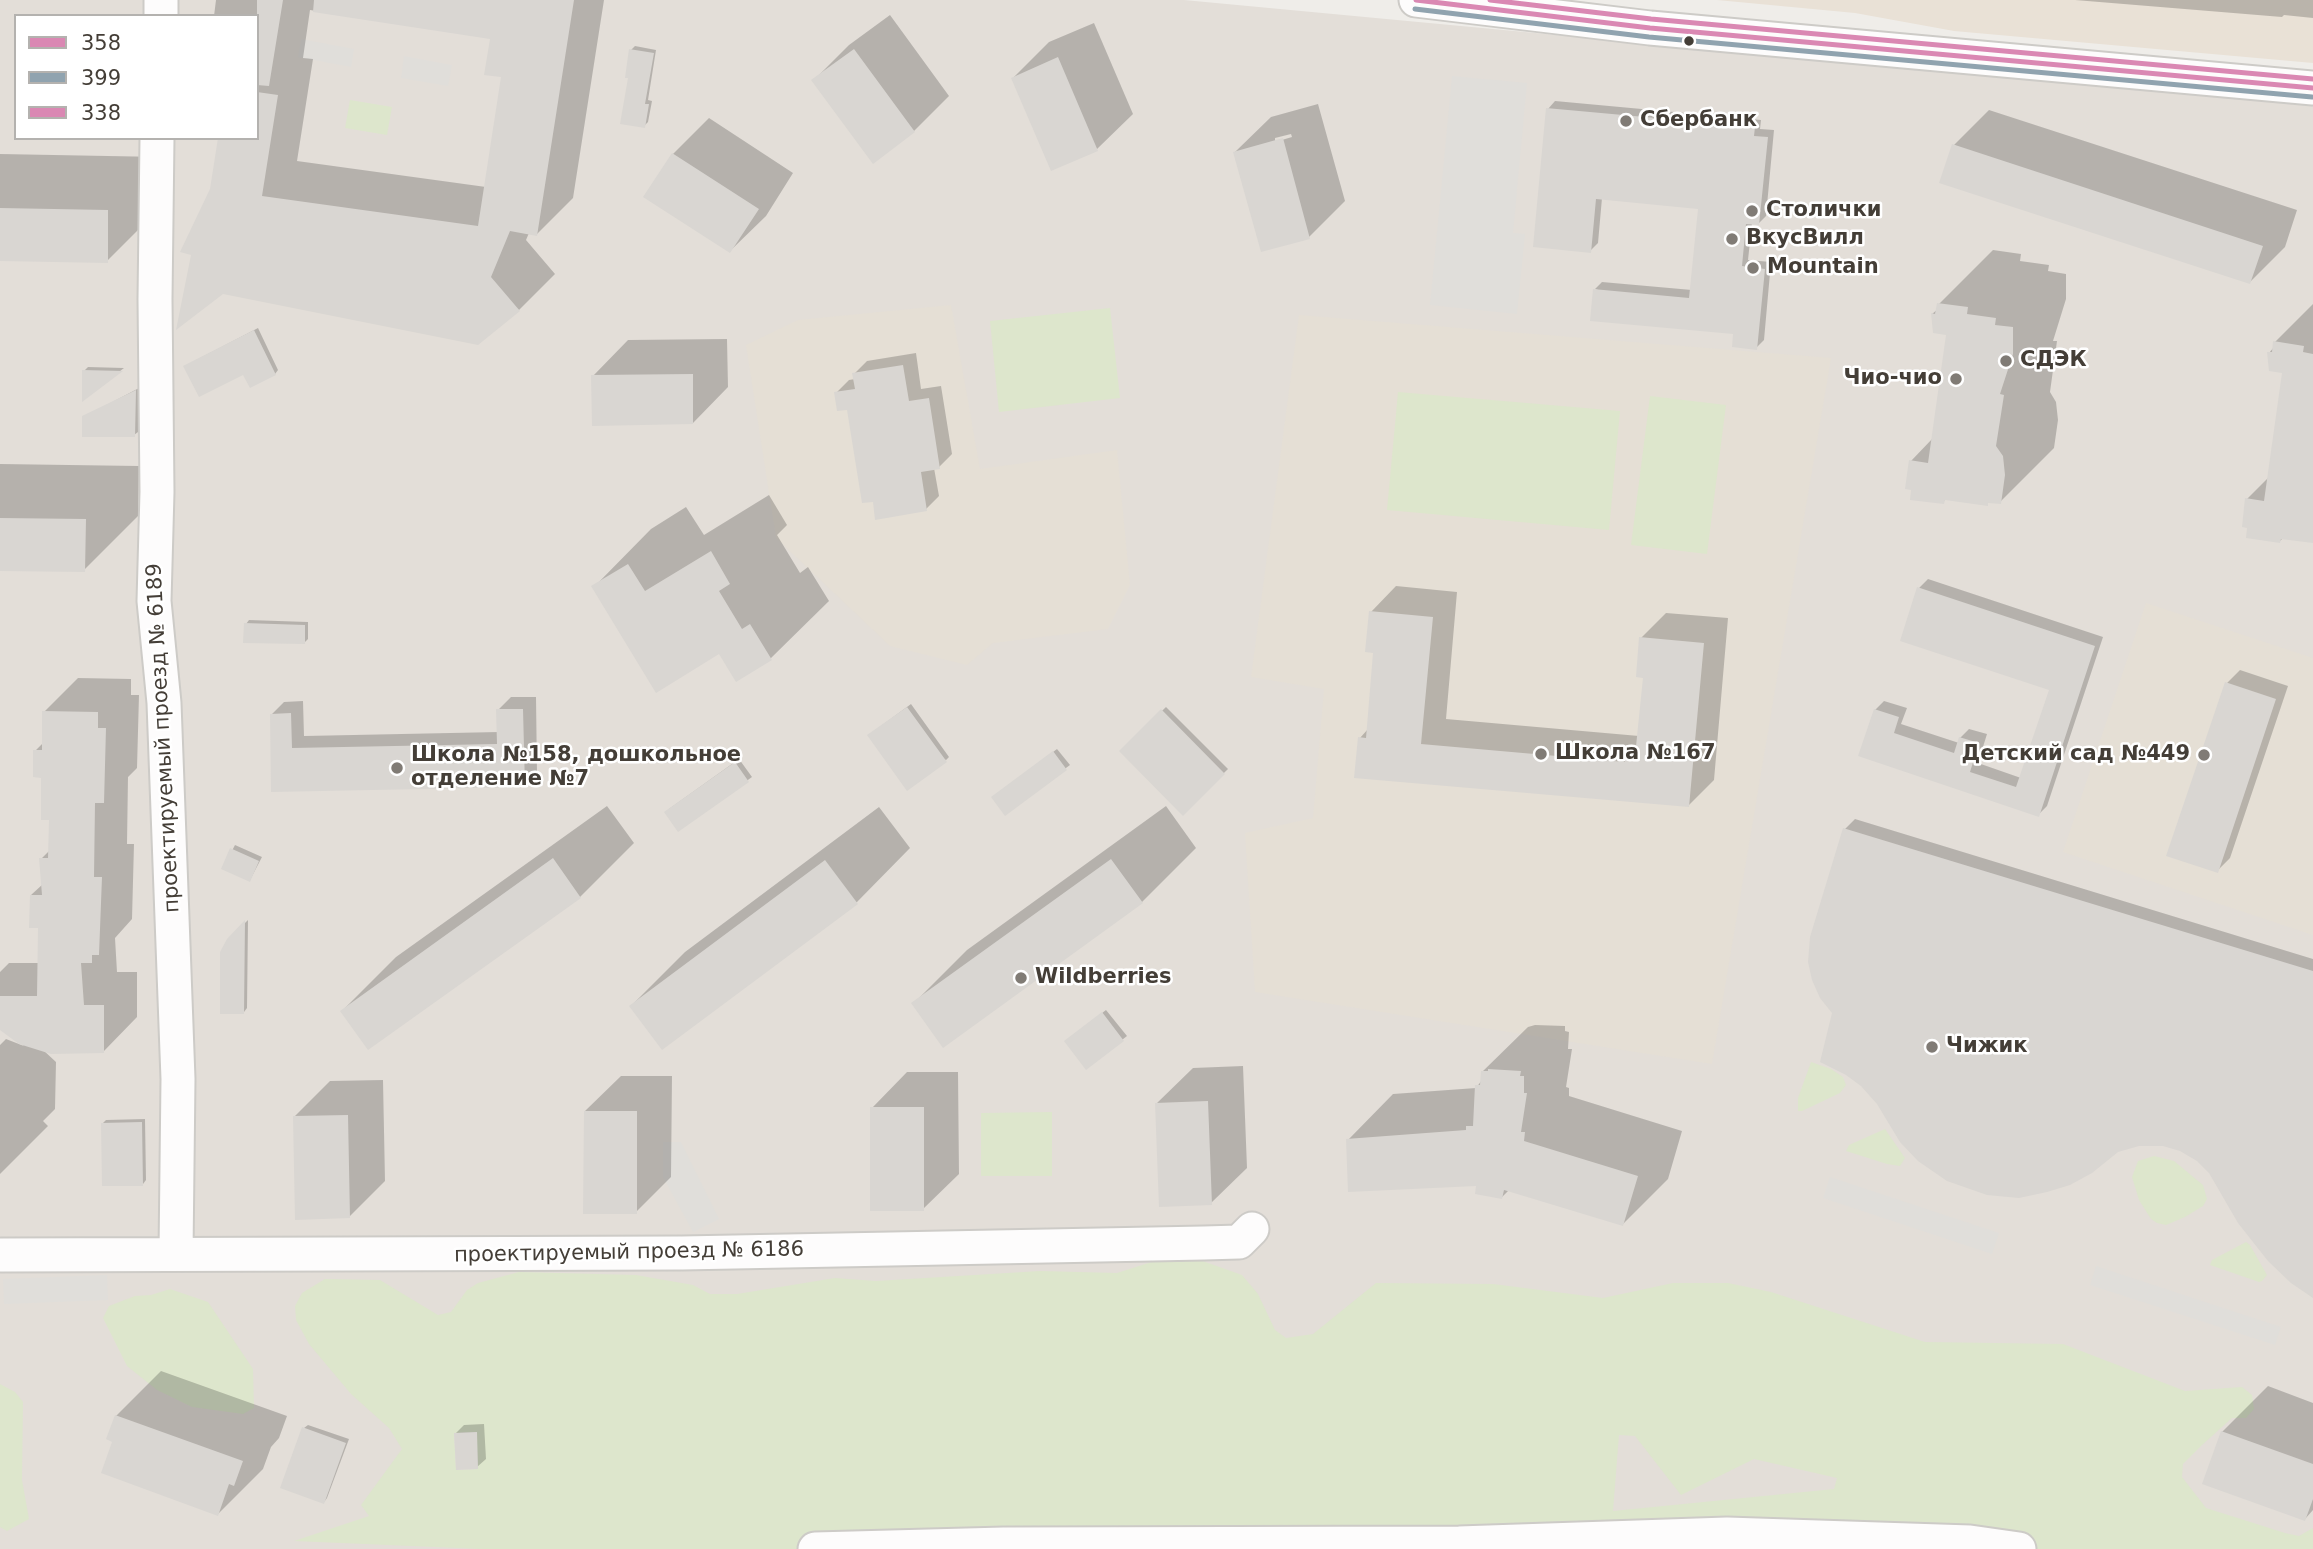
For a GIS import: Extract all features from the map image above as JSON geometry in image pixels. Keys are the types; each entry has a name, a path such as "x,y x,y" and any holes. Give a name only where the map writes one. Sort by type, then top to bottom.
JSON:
{"street":[{"path":"1416,0 1650,28 2313,88"},
{"name":"проектируемый проезд № 6189","path":"157,140 157,492 154,601 164,703 178,1079 176,1253"},
{"name":"проектируемый проезд № 6186","path":"0,1255 682,1253 1239,1242 1252,1229"},
{"path":"814,1549 1004,1544 1459,1544 1727,1534 1970,1542 2019,1549"}],"shaded area":[{"path":"0,0 1184,0 2313,106 2313,1549 0,1549"},
{"path":"1717,0 2313,0 2313,63 1954,31 1855,13"},
{"path":"301,39 354,49 351,67 298,57"},
{"path":"404,56 452,65 448,86 401,78"},
{"path":"1452,76 1527,83 1513,233 1525,234 1517,314 1430,305"},
{"path":"951,305 980,469 1117,450 1130,585 1108,629 993,643 967,665 890,646 776,538 746,345 798,320"},
{"name":"Школа №167","path":"1299,315 1831,358 1712,1064 1255,992 1245,833 1313,818 1324,689 1251,677"},
{"name":"Детский сад №449","path":"2146,603 2313,658 2313,935 2063,852"},
{"path":"663,1142 681,1142 719,1219 693,1232 663,1177"},
{"path":"1830,1177 1999,1233 1992,1254 1823,1198"},
{"path":"2096,1266 2281,1327 2275,1345 2090,1285"},
{"path":"107,1275 108,1300 4,1304 3,1279"}],"green space":[{"path":"350,100 392,107 387,135 345,128"},
{"path":"1110,308 1120,398 999,412 990,321"},
{"path":"1398,392 1620,411 1609,530 1387,510"},
{"path":"1650,396 1726,405 1707,554 1631,545"},
{"path":"1811,1062 1831,1069 1843,1077 1846,1085 1840,1093 1798,1111 1798,1098"},
{"path":"1052,1112 1052,1176 981,1176 981,1113"},
{"path":"1885,1129 1905,1158 1900,1166 1846,1151 1849,1145"},
{"path":"2154,1156 2174,1161 2203,1185 2207,1199 2203,1206 2166,1225 2151,1219 2139,1200 2132,1177 2138,1161"},
{"path":"2246,1242 2267,1275 2262,1281 2210,1265 2212,1260"},
{"path":"1180,1253 1242,1275 1258,1294 1275,1330 1286,1338 1313,1334 1376,1283 1493,1284 1603,1298 1673,1283 1728,1283 1771,1292 1925,1342 2063,1344 2185,1391 2242,1387 2252,1395 2254,1409 2246,1418 2232,1418 2202,1445 2183,1464 2182,1477 2206,1508 2299,1536 2313,1528 2313,1549 482,1549 294,1541 369,1516 361,1505 402,1449 389,1428 351,1394 309,1344 296,1320 295,1306 302,1293 325,1279 380,1280 438,1315 451,1312 467,1290 478,1283 519,1272 636,1275 693,1285 710,1294 737,1294 835,1278 876,1281 1040,1271 1117,1273","holes":["476,1432 478,1469 456,1470 454,1433","1619,1435 1635,1436 1681,1495 1754,1459 1837,1478 1834,1489 1613,1511"]},
{"path":"170,1289 208,1302 253,1369 254,1408 243,1414 192,1407 157,1390 127,1366 103,1318 109,1306 135,1296 151,1295"},
{"path":"0,1384 15,1392 23,1402 22,1480 29,1519 7,1531 0,1527"}],"building":[{"path":"257,0 283,0 269,86 259,85"},
{"path":"314,0 574,0 537,236 510,231 491,277 520,311 478,345 223,294 176,330 191,255 180,252 210,189 218,140 259,140 259,92 278,95 262,196 478,226 501,77 484,75 490,39 313,12"},
{"path":"629,49 654,53 645,104 649,104 645,128 620,124 628,78 625,78"},
{"path":"854,49 915,132 873,164 811,80"},
{"path":"1058,57 1098,151 1051,171 1011,78"},
{"path":"1546,108 1755,127 1754,136 1768,137 1759,225 1746,224 1742,266 1765,269 1757,350 1732,347 1733,334 1590,321 1593,289 1689,298 1698,209 1596,199 1591,253 1533,247"},
{"path":"1283,138 1310,239 1261,252 1233,152"},
{"path":"1952,144 2263,246 2250,284 1939,183"},
{"path":"672,153 759,209 730,253 643,197"},
{"path":"0,208 108,210 108,263 0,261"},
{"path":"1937,303 1968,307 1967,314 1996,318 1995,325 2013,327 2013,354 2000,394 2004,395 1996,446 2003,456 2005,475 2001,504 1988,503 1988,506 1945,500 1944,504 1910,500 1911,490 1905,489 1909,460 1928,463 1946,335 1933,333 1931,313 1935,314"},
{"path":"254,330 276,375 250,388 243,375 199,397 183,366"},
{"path":"2273,341 2304,346 2303,352 2313,354 2313,543 2281,539 2280,543 2246,538 2247,528 2242,527 2245,498 2264,501 2282,373 2269,371 2267,352 2272,352"},
{"path":"903,365 909,401 929,398 940,469 921,472 927,511 875,520 873,502 862,503 847,410 837,411 834,392 855,389 852,373"},
{"path":"82,370 123,371 82,402"},
{"path":"693,374 693,424 592,426 591,375"},
{"path":"136,390 135,437 82,437 82,416"},
{"path":"0,518 86,519 85,572 0,571"},
{"path":"711,551 730,584 719,591 742,629 750,624 772,660 736,682 719,654 656,693 591,586 628,564 645,591"},
{"path":"1917,587 2095,646 2039,817 1858,756 1874,709 1899,717 1894,733 1954,753 1959,737 1979,743 1970,772 2016,787 2049,690 1900,641"},
{"path":"1369,611 1433,617 1421,744 1625,762 1625,755 1635,756 1643,678 1636,677 1639,637 1704,643 1689,807 1354,778 1358,737 1366,738 1373,653 1365,652"},
{"path":"244,623 305,625 305,644 243,643"},
{"path":"2225,682 2276,699 2218,873 2166,856"},
{"path":"907,707 947,762 907,791 867,735"},
{"name":"Школа №158, дошкольное отделение №7","path":"496,709 523,709 525,787 271,792 270,714 291,713 292,748 497,744"},
{"path":"1161,709 1225,774 1183,816 1119,751"},
{"path":"42,711 98,712 98,728 106,728 104,803 95,803 94,877 102,877 99,955 92,955 92,963 81,963 84,1005 104,1005 104,1053 51,1054 19,1044 0,1030 0,996 37,996 38,928 29,928 30,895 42,895 39,858 48,858 49,820 41,820 41,778 33,777 33,750 42,750"},
{"path":"1053,751 1067,770 1005,816 991,797"},
{"path":"735,762 749,782 678,832 664,812"},
{"path":"1843,828 2313,971 2313,1298 2291,1283 2268,1261 2238,1223 2209,1173 2197,1161 2180,1151 2163,1146 2139,1146 2118,1152 2092,1173 2070,1185 2019,1198 1987,1195 1947,1181 1918,1161 1900,1142 1877,1104 1861,1086 1820,1062 1832,1013 1820,998 1812,980 1808,962 1810,937"},
{"path":"230,848 259,861 250,882 221,869"},
{"path":"553,858 581,898 368,1050 340,1011"},
{"path":"1111,859 1143,903 943,1048 911,1003"},
{"path":"825,860 858,904 662,1050 629,1006"},
{"path":"245,920 244,1014 220,1014 220,952 227,939"},
{"path":"1102,1012 1124,1041 1086,1070 1064,1041"},
{"path":"1481,1071 1521,1071 1520,1076 1524,1076 1524,1093 1527,1093 1521,1132 1525,1132 1524,1141 1638,1176 1623,1226 1504,1190 1502,1199 1475,1194 1476,1186 1348,1192 1346,1139 1466,1130 1466,1126 1473,1126 1475,1085 1480,1085"},
{"path":"1208,1101 1212,1205 1159,1207 1155,1103"},
{"path":"870,1107 924,1107 924,1211 870,1211"},
{"path":"584,1111 637,1111 637,1214 583,1214"},
{"path":"348,1115 350,1218 295,1220 293,1116"},
{"path":"142,1122 143,1186 102,1186 101,1123"},
{"path":"115,1415 243,1461 234,1486 229,1484 218,1516 101,1473 112,1442 106,1439"},
{"path":"302,1427 346,1443 324,1504 280,1488"},
{"path":"2221,1431 2313,1464 2313,1499 2305,1521 2202,1484"},
{"path":"477,1432 478,1469 456,1470 454,1433"}],"transit line":[{"name":"358","path":"1416,0 1650,28 2313,88"},
{"name":"338","path":"1490,0 1651,19 2313,79"},
{"name":"399","path":"1415,9 1649,37 2312,97"}],"place":[{"name":"Сбербанк","path":"1626,121"},
{"name":"Столички","path":"1752,211"},
{"name":"ВкусВилл","path":"1732,239"},
{"name":"Mountain","path":"1753,268"},
{"name":"СДЭК","path":"2006,361"},
{"name":"Чио-чио","path":"1956,379"},
{"name":"Школа №167","path":"1541,754"},
{"name":"Детский сад №449","path":"2204,755"},
{"name":"Школа №158, дошкольное отделение №7","path":"397,768"},
{"name":"Wildberries","path":"1021,978"},
{"name":"Чижик","path":"1932,1047"}]}
